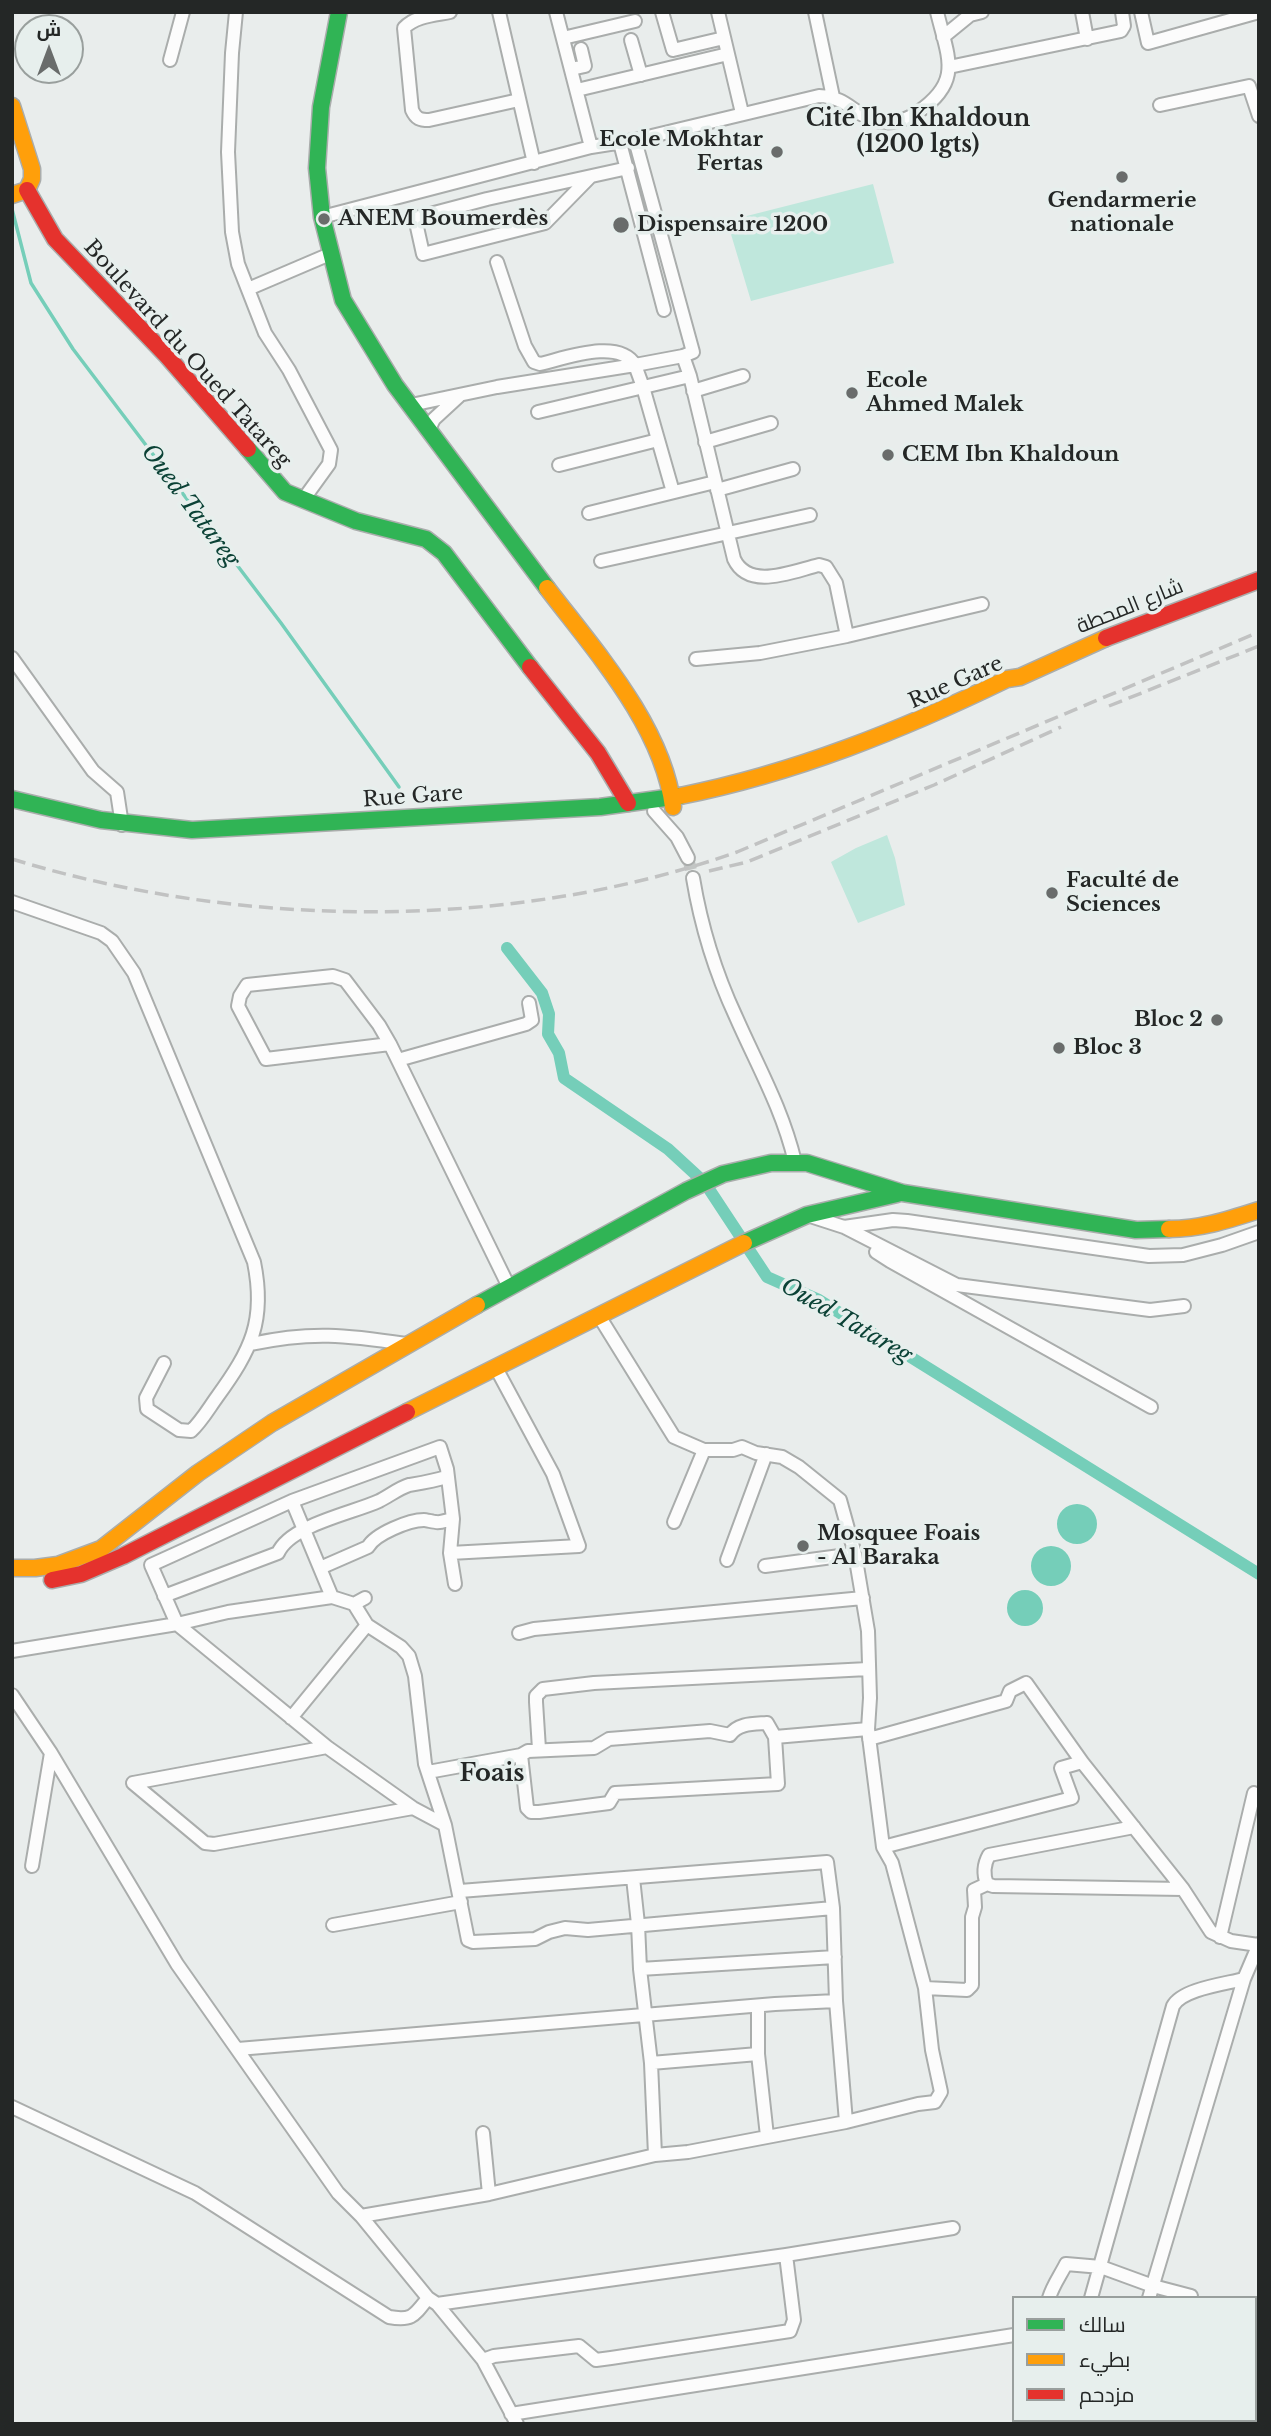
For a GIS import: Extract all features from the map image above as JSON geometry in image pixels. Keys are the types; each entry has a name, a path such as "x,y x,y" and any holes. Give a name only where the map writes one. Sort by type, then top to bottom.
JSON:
{"main road":[{"path":"339,12 319,126 317,168 322,217 343,300 371,347 471,489 593,646 639,714 662,773 663,804"},
{"name":"Boulevard du Oued Tatareg","path":"12,106 32,169 32,179 18,193 55,239 167,356 285,492 356,520 426,539 444,553 598,753 628,803"},
{"name":"شارع المحطة","path":"1020,677 1122,631 1259,580"},
{"name":"Rue Gare","path":"12,799 78,817 122,825 192,830 613,810 628,803 663,804 844,752 903,729 1007,679 1020,677"},
{"name":"Rue Gare","path":"12,808 121,832 193,838 234,838 663,804 848,758 969,707 1011,686 1020,677"},
{"path":"662,773 700,792"},
{"path":"662,773 663,804"},
{"path":"12,1568 49,1568 101,1549 232,1448 406,1344 686,1191 723,1174 761,1164 795,1162 822,1167 903,1193 1136,1230 1156,1231 1213,1225 1259,1210"},
{"path":"12,1582 63,1578 102,1566 726,1251 807,1215 903,1193"}],"street":[{"path":"170,60 183,12"},
{"path":"236,12 228,152 232,232 238,264 265,333 289,370 331,450 329,464 303,500"},
{"path":"450,12 420,19 404,28 414,116 420,120 429,120 519,100"},
{"path":"499,12 534,163"},
{"path":"556,12 590,147"},
{"path":"662,12 673,50 724,38"},
{"path":"718,12 742,113"},
{"path":"815,12 833,97"},
{"path":"322,217 590,147 635,140 819,96 843,101 867,118 896,122 913,116 942,93 948,78 949,67 937,12"},
{"path":"943,37 970,15 982,12"},
{"path":"1082,12 1087,39"},
{"path":"949,67 1121,31 1124,26 1122,12"},
{"path":"1141,12 1148,43 1259,12"},
{"path":"563,38 635,21"},
{"path":"631,40 641,75"},
{"path":"571,69 585,66 582,49"},
{"path":"577,90 728,54"},
{"path":"1160,105 1249,86 1259,116"},
{"path":"411,405 693,352 635,140"},
{"path":"620,143 664,310"},
{"path":"590,177 545,223 423,254 415,218 628,168"},
{"path":"248,289 330,254"},
{"path":"497,262 525,346 534,362 540,364 604,350 624,354 632,359 643,387 673,492"},
{"path":"683,356 738,568 754,577 765,577 819,565 826,567 836,583 847,636"},
{"path":"538,412 690,376"},
{"path":"693,391 743,376"},
{"path":"429,429 434,419 459,396"},
{"path":"705,442 771,423"},
{"path":"559,465 659,440"},
{"path":"589,513 673,492 716,486 793,469"},
{"path":"601,561 810,514"},
{"path":"696,659 760,653 847,636 982,604"},
{"path":"12,657 93,771 117,792 122,825"},
{"path":"663,804 688,858"},
{"path":"693,878 699,913 713,959 734,1015 782,1114 795,1162"},
{"path":"12,902 101,933 112,941 134,973 254,1262 259,1286 259,1306 251,1344 240,1366 194,1429 187,1432 149,1413 145,1406 146,1398 164,1363"},
{"path":"390,1044 266,1059 238,1006 240,996 247,985 333,976 345,979 390,1044 509,1287"},
{"path":"398,1060 526,1024 532,1020 529,1003"},
{"path":"807,1215 844,1227 957,1285 1150,1310 1184,1306"},
{"path":"844,1227 893,1220 907,1221 1149,1256 1183,1255 1259,1232"},
{"path":"865,1238 877,1252 890,1261 1151,1407"},
{"path":"361,2216 489,2194 655,2155 688,2152 846,2122 935,2102 941,2092 932,2050 925,1988 892,1863 883,1847 869,1734 868,1632 855,1553 841,1500 782,1457 741,1447 733,1450 704,1450 674,1437 599,1316"},
{"path":"251,1344 285,1337 322,1334 406,1344"},
{"path":"450,1553 579,1546 553,1474 495,1368"},
{"path":"445,1825 413,1808 327,1747 177,1624 151,1565 292,1501 440,1447 447,1469 453,1519 450,1553 456,1584"},
{"path":"674,1522 704,1450"},
{"path":"727,1560 766,1454"},
{"path":"164,1596 278,1553 281,1545 305,1529 377,1502 408,1485 446,1477"},
{"path":"292,1501 332,1597"},
{"path":"320,1568 368,1547 372,1539 399,1527 425,1520 438,1523 453,1519"},
{"path":"765,1566 855,1553"},
{"path":"12,1651 177,1624 228,1612 332,1597 360,1601 367,1625 401,1647 409,1656 415,1676 428,1772 445,1825 467,1937 473,1942 535,1939 565,1928 588,1930 833,1908"},
{"path":"519,1633 534,1629 863,1598"},
{"path":"291,1718 367,1625"},
{"path":"539,1749 536,1696 543,1689 594,1683 868,1670"},
{"path":"775,1737 869,1734 1006,1702 1010,1691 1026,1683 1082,1762 1183,1889 1211,1932 1220,1937 1258,1945 1244,1979 1151,2292"},
{"path":"12,1695 51,1753 177,1964 338,2193 361,2216 482,2360 514,2419 1012,2335"},
{"path":"428,1772 521,1755 539,1749 594,1748 609,1739 710,1731 730,1735 737,1727 767,1723 775,1737 778,1784 615,1793 608,1803 531,1812 527,1808 521,1755"},
{"path":"327,1747 133,1783 205,1843 214,1844 413,1808"},
{"path":"32,1866 51,1753"},
{"path":"883,1847 1073,1798 1061,1768 1082,1762"},
{"path":"1220,1937 1254,1793"},
{"path":"987,1884 985,1867 989,1855 1134,1827"},
{"path":"333,1925 460,1897 633,1878 828,1862 846,2122"},
{"path":"633,1878 651,2063 655,2155"},
{"path":"925,1988 967,1990 972,1985 974,1890 987,1884 1183,1889"},
{"path":"640,1969 835,1957"},
{"path":"1092,2296 1173,2006 1177,1999 1186,1994 1244,1979"},
{"path":"237,2049 836,2001"},
{"path":"758,2006 758,2054 767,2136"},
{"path":"651,2063 758,2054"},
{"path":"12,2108 195,2193 388,2317 404,2319 413,2316 433,2301 786,2255 953,2228"},
{"path":"482,2133 489,2194"},
{"path":"482,2360 494,2356 579,2346 596,2360 790,2331 794,2320 786,2255"},
{"path":"1049,2296 1066,2264 1101,2267 1151,2292 1191,2296"}],"shaded area":[{"path":"873,184 894,263 751,301 727,221"},
{"path":"887,835 905,905 858,923 831,862"},
{"path":"1077,1504 1085,1505 1091,1510 1096,1516 1096,1532 1091,1538 1085,1543 1077,1544 1069,1543 1063,1538 1058,1532 1057,1524 1058,1516 1063,1510 1069,1505"},
{"path":"1051,1546 1059,1547 1065,1552 1070,1558 1070,1574 1065,1580 1059,1585 1051,1586 1043,1585 1037,1580 1032,1574 1031,1566 1032,1558 1037,1552 1043,1547"},
{"path":"1025,1590 1038,1595 1043,1608 1038,1621 1025,1626 1012,1621 1007,1608 1012,1595"}],"waterway":[{"name":"Oued Tatareg","path":"12,209 31,283 73,349 281,623 399,787"},
{"name":"Oued Tatareg","path":"507,948 542,993 549,1014 548,1034 559,1053 564,1078 668,1149 705,1183 767,1277 819,1300 1259,1574"}],"tunnel":[{"path":"688,858 693,878"}],"railway":[{"path":"12,859 99,882 190,899 282,909 376,912 469,908 561,897 651,878 737,852 1259,632"},
{"path":"1109,706 1259,646"},
{"path":"709,871 747,862 934,785 1061,727"}],"traffic: fast":[{"path":"339,12 321,107 317,168 322,217 343,300 395,385 547,588"},
{"path":"248,449 285,492 356,521 426,539 444,553 530,667"},
{"path":"12,799 101,820 192,830 600,807 680,796"},
{"path":"477,1305 686,1191 723,1174 771,1163 807,1163 903,1193 1136,1230 1169,1229"},
{"path":"744,1243 807,1215 897,1194"}],"traffic: slow":[{"path":"12,106 32,169 32,179 27,190 12,195"},
{"path":"547,588 605,664 641,719 656,747 667,777 673,807"},
{"path":"680,796 765,775 847,748 928,716 1007,679 1020,677 1106,638"},
{"path":"1169,1229 1203,1226 1259,1210"},
{"path":"407,1412 744,1243"},
{"path":"12,1568 58,1565 101,1549 198,1473 272,1423 477,1305"}],"traffic: jam":[{"path":"27,190 55,239 167,356 248,449"},
{"path":"1106,638 1259,580"},
{"path":"530,667 598,753 628,803"},
{"path":"52,1580 81,1574 123,1556 407,1412"}],"place":[{"name":"Ecole Mokhtar Fertas","path":"777,152"},
{"name":"Gendarmerie nationale","path":"1122,177"},
{"name":"ANEM Boumerdès","path":"324,219"},
{"name":"Dispensaire 1200","path":"621,225"},
{"name":"Ecole Ahmed Malek","path":"852,393"},
{"name":"CEM Ibn Khaldoun","path":"888,455"},
{"name":"Faculté de Sciences","path":"1052,893"},
{"name":"Bloc 2","path":"1217,1020"},
{"name":"Bloc 3","path":"1059,1048"},
{"name":"Mosquee Foais - Al Baraka","path":"803,1546"}],"district":[{"name":"Cité Ibn Khaldoun (1200 lgts)","path":"918,133"},
{"name":"Foais","path":"492,1774"}]}
